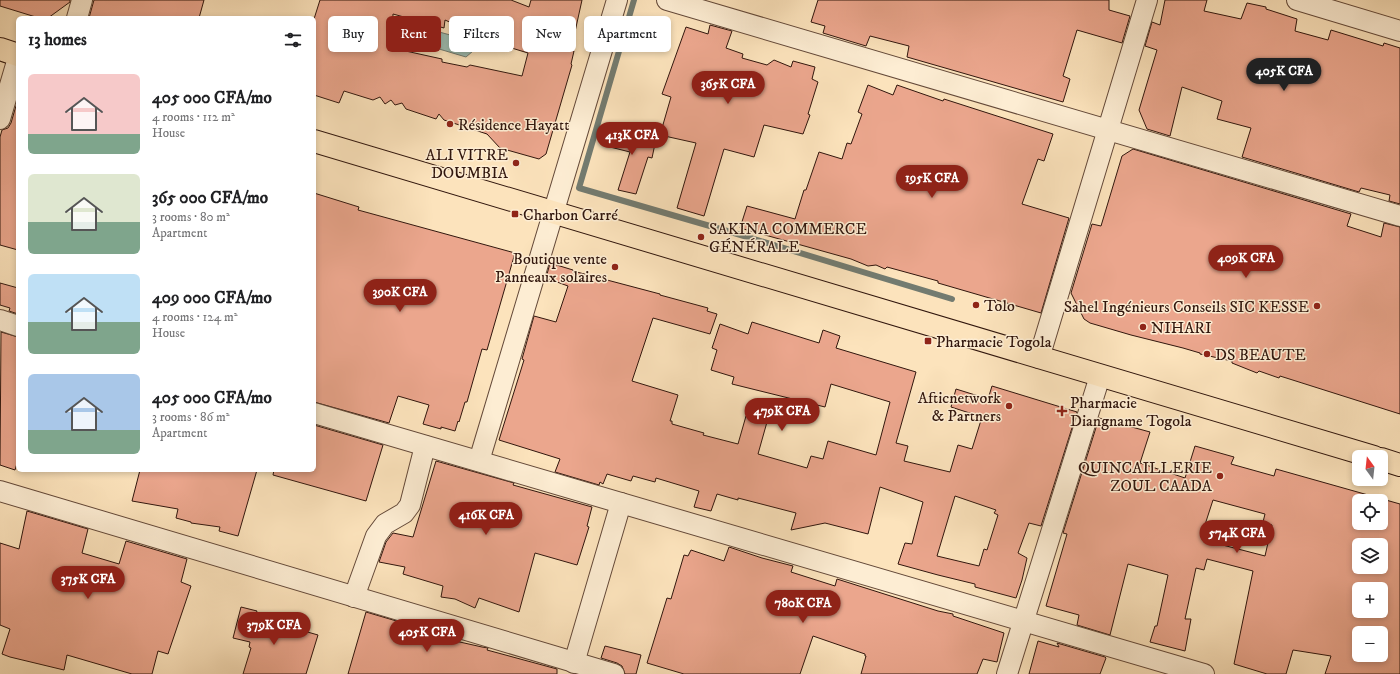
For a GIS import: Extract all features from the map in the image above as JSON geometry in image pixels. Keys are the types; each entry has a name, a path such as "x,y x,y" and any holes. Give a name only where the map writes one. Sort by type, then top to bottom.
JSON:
{"main road":[{"path":"0,49 16,55"},
{"path":"316,142 1352,450"},
{"path":"1388,461 1400,465"}],"street":[{"path":"78,16 82,0"},
{"path":"479,461 617,0"},
{"path":"667,0 1400,216"},
{"path":"1039,358 1147,0"},
{"path":"1297,0 1400,31"},
{"path":"0,119 16,63"},
{"path":"0,320 16,325"},
{"path":"1007,674 1100,376"},
{"path":"316,414 1204,674"},
{"path":"354,597 376,536 385,524 404,513 410,505 425,446"},
{"path":"0,491 614,674"},
{"path":"574,663 621,503"}],"shaded area":[{"path":"441,32 449,35 449,52 441,50"},
{"path":"449,52 472,52 466,57"}],"building":[{"path":"0,0 70,0 70,2 51,16 32,16 0,6"},
{"path":"94,0 204,0 200,16 90,16"},
{"path":"320,0 511,0 529,7 531,0 582,0 576,27 576,16 522,16 522,51 514,49 514,16 449,16 449,22 445,20 444,28 441,27 441,16 400,16 393,14 393,16 386,16 386,52 410,52 442,59 442,62 467,67 470,65 522,76 528,53 525,52 574,52 572,65 546,154 539,159 500,148 487,134 444,120 439,114 436,119 406,109 402,103 395,105 391,100 385,104 380,97 373,100 344,91 339,103 316,96 315,16"},
{"path":"818,0 1109,0 1109,10 1130,16 1122,43 1077,30 1063,76 1070,79 1063,102 907,57 909,46 870,36 866,46 823,33 825,26 811,22"},
{"path":"1165,0 1207,0 1204,11 1241,19 1247,3 1266,7 1266,9 1297,19 1295,31 1328,40 1331,30 1383,46 1384,43 1400,48 1400,204 1389,201 1390,195 1361,188 1359,192 1242,157 1251,128 1217,119 1222,101 1182,87 1170,136 1147,129 1139,110 1157,50 1145,46 1152,22 1160,25"},
{"path":"710,25 732,31 726,48 743,54 742,58 767,65 774,60 791,67 793,61 815,67 812,79 818,82 808,114 810,115 803,134 764,125 754,157 724,149 704,216 677,208 696,143 660,135 671,97 662,94 686,27 708,34"},
{"path":"868,85 893,95 897,85 943,101 944,99 1053,134 1044,161 1038,159 1022,204 1069,218 1041,313 938,283 938,281 887,267 885,269 876,265 868,266 851,259 740,228 747,206 795,219 804,190 806,190 819,152 842,159 847,143 851,144 862,114 858,112"},
{"path":"16,106 16,249 0,245 0,137 2,130 8,128"},
{"path":"612,127 656,139 652,158 648,157 636,194 618,190 630,152 606,146"},
{"path":"1133,149 1351,214 1347,226 1381,237 1384,223 1400,227 1400,414 1280,376 1279,378 1259,371 1257,373 1232,363 1232,361 1131,335 1090,323 1084,319 1071,293 1092,224 1101,226 1122,156"},
{"path":"316,194 359,207 358,210 515,253 487,350 482,349 467,402 465,402 455,431 423,424 429,405 398,396 389,423 316,403"},
{"path":"550,263 573,271 708,308 707,311 717,314 710,334 653,318 632,381 678,395 670,421 672,421 672,424 704,433 703,435 738,444 746,416 767,422 758,454 807,468 811,456 823,459 828,441 876,455 890,402 831,384 825,407 732,384 734,377 711,370 717,350 712,348 720,324 748,334 752,322 819,343 823,330 840,336 836,348 916,372 896,443 908,446 904,461 950,472 958,445 972,449 982,417 951,407 956,389 988,399 992,386 1077,412 1041,526 1029,523 1018,553 1027,558 1016,598 975,587 975,584 898,564 905,543 912,544 923,502 880,487 868,534 825,523 791,530 796,513 717,494 711,511 694,507 699,491 656,478 655,482 633,476 631,481 607,474 603,484 600,482 599,485 555,472 560,459 499,440 524,360 522,359 534,316 556,322 568,286 546,278","holes":["955,496 996,510 994,513 998,515 987,550 984,549 979,566 937,556"]},
{"path":"0,283 16,287 16,313 9,311 10,308 0,305"},
{"path":"1,332 16,336 16,467 15,470 0,465"},
{"path":"1099,418 1150,432 1140,463 1185,478 1195,446 1234,457 1231,464 1274,476 1276,469 1365,494 1352,494 1352,530 1388,530 1388,501 1400,504 1400,674 1325,674 1331,656 1293,650 1286,674 1267,674 1234,664 1253,571 1207,559 1204,570 1196,568 1185,619 1191,619 1185,651 1150,642 1155,626 1157,626 1168,575 1128,564 1110,635 1077,625 1079,615 1046,606 1067,534 1063,533","holes":["1213,500 1265,514 1263,522 1272,525 1265,556 1211,542 1211,540 1201,537"]},
{"path":"316,426 383,445 366,501 273,475 274,472 316,472"},
{"path":"436,461 514,483 513,485 592,507 587,526 589,527 577,565 535,553 519,612 479,598 475,608 455,599 441,597 443,586 403,574 405,567 379,562 386,542 393,533 413,537"},
{"path":"139,472 256,472 238,536 219,531 220,527 191,523 176,518 178,509 132,501"},
{"path":"27,511 88,529 82,553 119,564 126,541 187,559 181,582 191,586 168,654 158,651 152,674 132,674 67,655 64,670 2,654 10,629 0,625 0,543 19,549"},
{"path":"729,547 793,566 791,572 835,586 837,579 938,611 953,614 953,616 1004,633 997,662 983,659 977,674 861,674 866,656 865,654 813,636 800,674 684,674 647,663 667,598 671,599 684,555 688,556 691,550 724,561"},
{"path":"241,607 257,611 255,617 318,635 306,674 243,674 251,648 249,647 250,642 233,638"},
{"path":"366,612 437,633 436,636 442,638 488,648 487,650 557,669 557,674 348,674"},
{"path":"1038,641 1059,647 1057,643 1105,657 1106,658 1100,674 1029,674"},
{"path":"605,646 641,655 636,674 625,674 622,666 601,658"}],"waterway":[{"path":"634,0 579,188 952,299"}],"place":[{"name":"Résidence Hayatt","path":"450,124"},
{"name":"ALI VITRE DOUMBIA","path":"516,163"},
{"name":"Charbon Carré","path":"515,214"},
{"name":"SAKINA COMMERCE GÉNÉRALE","path":"701,237"},
{"name":"Boutique vente Panneaux solaires","path":"615,267"},
{"name":"Tolo","path":"976,305"},
{"name":"Sahel Ingénieurs Conseils SIC KESSE","path":"1317,306"},
{"name":"NIHARI","path":"1143,327"},
{"name":"Pharmacie Togola","path":"928,341"},
{"name":"DS BEAUTE","path":"1207,354"},
{"name":"Afticnetwork & Partners","path":"1009,406"},
{"name":"Pharmacie Diangname Togola","path":"1062,411"},
{"name":"QUINCAILLERIE ZOUL CAADA","path":"1220,476"}]}
